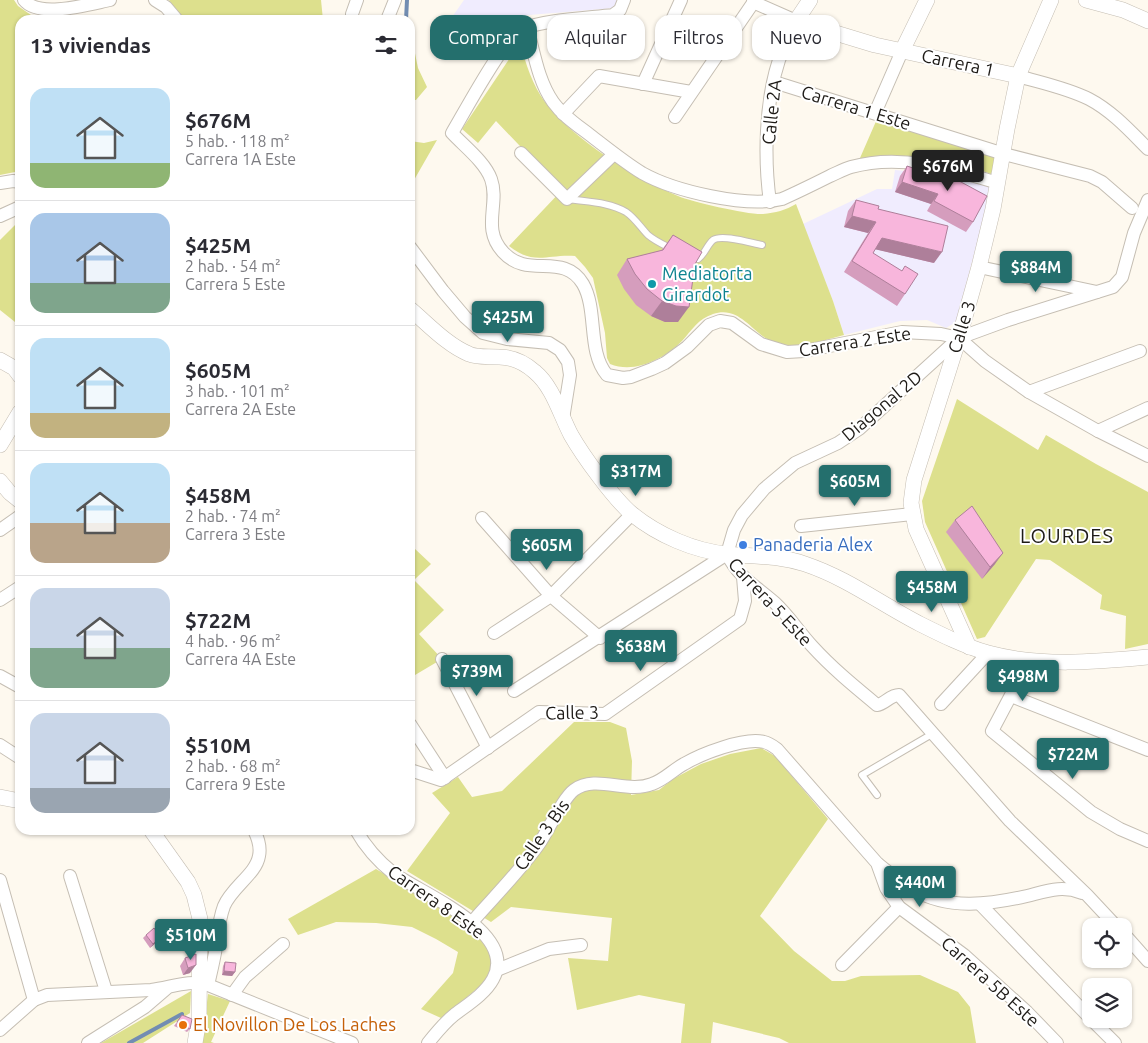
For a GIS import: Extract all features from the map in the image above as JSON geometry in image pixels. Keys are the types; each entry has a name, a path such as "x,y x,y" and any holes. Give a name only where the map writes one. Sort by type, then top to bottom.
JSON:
{"street":[{"path":"24,0 34,7 54,9 110,0"},
{"path":"155,0 166,6 173,15"},
{"path":"352,14 357,0"},
{"path":"389,15 395,0"},
{"path":"537,26 613,15 620,10 624,0"},
{"path":"643,84 681,0"},
{"name":"Calle 2A","path":"800,15 810,0"},
{"path":"875,113 927,0"},
{"name":"Calle 3","path":"969,647 916,528 912,514 912,491 916,468 959,338 979,267 1004,154 1018,76 1051,0"},
{"path":"1086,0 1123,10 1148,21"},
{"path":"675,117 754,1"},
{"name":"Carrera 1","path":"754,1 783,15"},
{"name":"Carrera 1","path":"840,35 902,51 1018,76 1068,90 1089,99 1108,111 1148,149"},
{"name":"Carrera 2 Este","path":"497,60 452,133 480,161 488,172 494,193 491,226 495,240 503,252 515,261 528,266 563,267 574,273 582,282 587,293 598,356 602,369 607,375 623,378 652,370 687,347 709,325 720,321 732,323 761,344 787,352 804,351 902,332 928,332 959,338"},
{"path":"537,60 546,89 563,114 614,154 641,172 671,185 722,198 770,202 782,199 850,167 874,162 922,163 998,183"},
{"name":"Calle 2A","path":"770,202 767,157 769,111 779,60"},
{"path":"563,114 599,76 691,92"},
{"name":"Carrera 1 Este","path":"774,82 1004,154 1090,176 1102,182 1132,208"},
{"path":"521,153 567,199 614,154"},
{"path":"0,183 15,181"},
{"path":"1148,200 1134,233 1122,277 1113,287 1008,320 959,338 991,366 1029,392 1098,431 1148,456"},
{"path":"0,216 15,209"},
{"path":"415,254 465,317 483,333 507,339 549,342 560,350 568,362 570,375 563,420"},
{"path":"979,267 1099,292"},
{"name":"Carrera 5 Este","path":"415,314 463,351 471,355 501,356 510,359 527,366 542,378 580,450 612,492 632,514 660,532 686,544 727,554 742,577 774,603 839,674 877,705 881,705 895,695 898,696 1010,821 1109,918"},
{"name":"Diagonal 2D","path":"727,554 734,530 742,515 764,489 795,464 838,443 859,429 959,338"},
{"path":"1029,392 1140,351"},
{"path":"0,360 15,369"},
{"path":"1098,431 1148,408"},
{"path":"0,445 15,420"},
{"path":"0,481 15,497"},
{"path":"494,633 551,596 632,514"},
{"path":"801,526 912,514"},
{"path":"482,518 551,596 600,638"},
{"path":"0,530 15,520"},
{"path":"514,691 600,638 727,554 790,559 820,569 852,584 918,623 969,647 988,652 1029,660 1089,661 1148,657"},
{"name":"Calle 3","path":"443,779 539,712 605,714 740,619 745,601 742,577"},
{"path":"0,600 15,590"},
{"path":"941,704 988,652"},
{"path":"442,659 488,748"},
{"path":"1029,660 992,731 1091,812 1120,829 1148,841"},
{"path":"0,676 15,684"},
{"path":"1011,696 1148,750"},
{"path":"415,732 443,779"},
{"name":"Calle 3 Bis","path":"472,922 528,858 567,798 575,790 590,784 628,788 644,787 658,782 696,757 720,748 753,741 768,743"},
{"name":"Carrera 5B Este","path":"768,743 781,752 876,863 886,888 899,907 964,955 1027,1012 1057,1043"},
{"path":"0,745 15,752"},
{"path":"415,771 443,779"},
{"path":"0,797 15,800"},
{"path":"155,835 188,882 197,903 200,919 204,984"},
{"path":"195,1043 204,984 216,948 219,923 225,904 236,888 252,871 259,856 256,835"},
{"name":"Carrera 8 Este","path":"360,835 373,854 392,872 472,922 493,945 497,957 497,970"},
{"path":"876,863 904,884 924,895 951,903 980,904 1014,899 1055,888 1072,889 1087,895"},
{"path":"70,876 106,991"},
{"path":"0,880 34,1000"},
{"path":"980,904 1082,1010"},
{"path":"842,965 899,907"},
{"path":"1132,943 1148,961"},
{"path":"232,995 245,977 282,944"},
{"path":"428,1043 443,1026 488,987 497,970 549,949 581,945"},
{"path":"0,1030 34,1000 48,995 166,989 194,982 204,984 352,1043"},
{"path":"88,1043 145,1008 166,989"},
{"path":"1100,1028 1115,1043"}],"lane":[{"path":"567,199 619,208 628,214 649,236 678,251"},
{"path":"685,255 698,259 714,239 722,237 762,245"},
{"path":"877,795 862,775 932,734"}],"shaded area":[{"path":"464,0 617,0 615,8 529,15 454,15"},
{"path":"895,170 949,175 992,187 956,322 946,328 927,320 900,321 844,335 803,224 877,189 892,189"}],"green space":[{"path":"0,0 14,0 18,6 31,15 15,15 15,172 0,175"},
{"path":"169,0 321,0 322,15 179,15"},
{"path":"415,53 418,68 427,87 416,100"},
{"path":"509,60 525,60 540,95 556,116 606,156 662,189 678,196 720,208 756,214 780,211 796,204 844,335 810,344 785,345 768,340 739,317 732,313 723,312 703,319 675,348 658,359 639,366 620,367 610,364 607,358 605,333 593,278 585,267 575,256 541,258 526,256 509,246 562,190 496,121 478,143 462,129"},
{"path":"877,119 997,157 991,174 963,164 929,156 860,158"},
{"path":"437,140 415,178 415,142 424,143"},
{"path":"15,225 15,322 0,310 0,240"},
{"path":"957,399 1038,450 1046,435 1148,492 1148,644 1125,649 1126,616 1100,609 1102,595 1050,560 1036,559 985,637 977,639 925,522 922,501"},
{"path":"415,549 431,564 415,579"},
{"path":"415,581 444,610 419,634 442,659 415,675"},
{"path":"574,722 610,722 626,728 632,761 631,795 659,790 673,779 701,764 730,754 761,748 775,756 828,819 760,916 794,951 832,981 845,981 861,976 920,975 958,992 970,1007 976,1043 789,1043 779,1038 713,1022 711,1043 681,1043 685,1004 639,995 577,1010 568,958 608,961 612,918 511,907 491,922 407,871 450,813 432,793 458,777 472,797 502,791"},
{"path":"376,869 475,931 485,940 493,965 489,979 441,1018 421,1009 453,973 458,952 412,927 376,923 336,922 298,935 288,919"},
{"path":"191,991 190,1013 143,1043 101,1043"},
{"path":"208,994 230,1001 211,1042 214,1043 202,1043"}],"building":[{"path":"907,166 946,179 948,175 987,196 973,222 934,201 938,194 902,182"},
{"path":"856,200 879,206 878,209 948,226 942,252 882,238 873,253 902,271 905,266 918,274 905,294 852,261 876,222 852,216"},
{"path":"673,235 702,252 695,264 689,307 676,306 662,301 647,289 635,274 627,259 663,250"},
{"path":"972,506 1003,553 990,567 955,520"},
{"path":"154,928 161,937 153,944 146,935"},
{"path":"196,954 196,965 188,968 185,958"},
{"path":"225,962 236,963 235,972 224,971"},
{"path":"182,1015 192,1019 190,1029 177,1022"}],"waterway":[{"path":"406,15 407,0"},
{"path":"129,1043 182,1014"}],"place":[{"name":"Mediatorta Girardot","path":"652,284"},
{"name":"Panaderia Alex","path":"743,545"},
{"name":"El Novillon De Los Laches","path":"183,1025"}],"district":[{"name":"LOURDES","path":"1067,536"}]}
